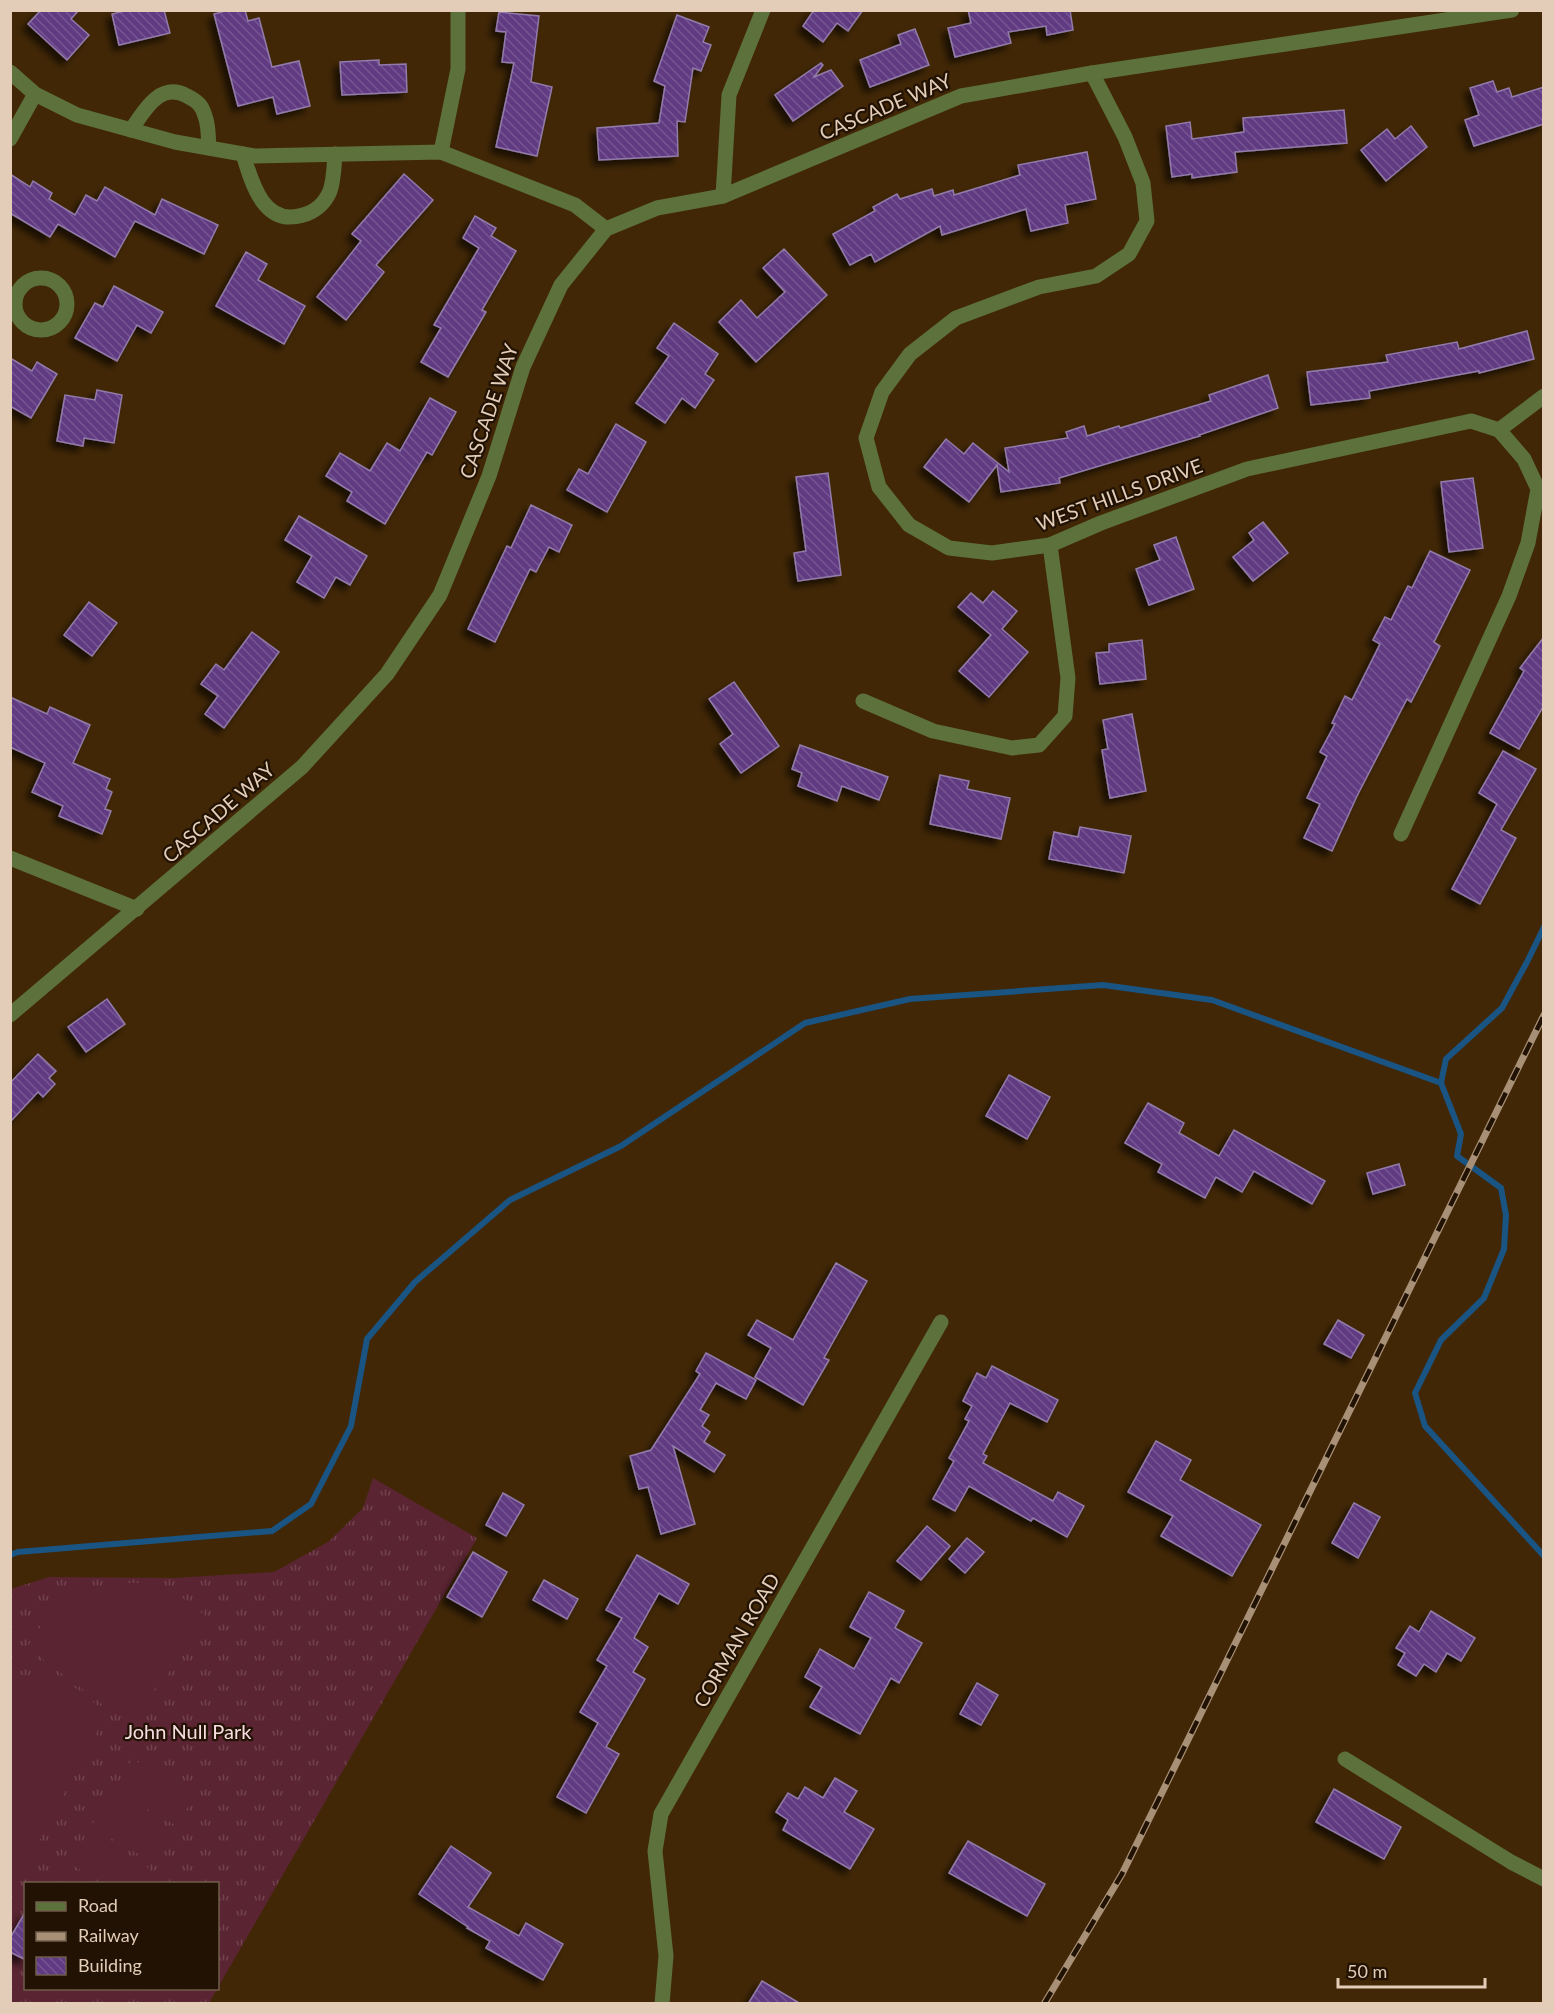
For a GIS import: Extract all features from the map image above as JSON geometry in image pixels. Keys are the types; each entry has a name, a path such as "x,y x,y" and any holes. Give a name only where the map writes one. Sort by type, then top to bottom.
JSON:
{"street":[{"path":"441,152 458,69 458,10"},
{"path":"723,196 729,95 763,10"},
{"name":"CASCADE WAY","path":"10,1016 302,767 387,674 440,595 489,476 523,367 561,285 606,229 657,208 723,196 961,96 1092,73 1512,10"},
{"path":"10,72 35,94 77,115 175,142 254,156 441,152 575,205 606,229"},
{"name":"WEST HILLS DRIVE","path":"1092,73 1125,136 1143,183 1147,221 1129,254 1096,276 1039,287 956,318 910,354 882,392 866,438 879,487 909,525 949,548 992,553 1050,545 1101,523 1247,469 1471,421 1499,430"},
{"path":"131,130 148,104 165,92 180,92 199,103 206,118 209,148"},
{"path":"10,138 35,94"},
{"path":"243,154 254,188 273,213 291,219 315,212 330,191 335,154"},
{"path":"1401,834 1509,596 1528,543 1538,489 1524,459 1499,430 1544,396"},
{"path":"863,701 933,731 1012,748 1039,745 1065,716 1068,678 1050,545"},
{"path":"10,858 137,909"},
{"name":"CORMAN ROAD","path":"662,2004 666,1956 655,1851 661,1814 941,1322"},
{"path":"1345,1759 1511,1862 1544,1879"}],"green space":[{"name":"John Null Park","path":"373,1478 477,1538 219,1985 219,1882 24,1882 24,1990 217,1990 209,2003 11,2004 11,1589 49,1577 174,1578 274,1572 328,1542 363,1508"},
{"path":"109,1583 145,1583 179,1595 207,1617 165,1678 132,1714 114,1713 27,1647 47,1617 75,1595"},
{"path":"11,1674 43,1677 70,1684 107,1713 28,1862 11,1868"},
{"path":"132,1759 195,1795 177,1826 114,1790"},
{"path":"109,1796 172,1832 154,1863 91,1827"},
{"path":"87,1833 150,1869 143,1882 103,1882 70,1864"},
{"path":"66,1871 85,1882 59,1882"}],"building":[{"path":"41,10 79,10 71,19 89,35 67,60 28,24"},
{"path":"128,10 164,10 170,33 119,45 112,14"},
{"path":"229,10 245,10 248,21 259,18 272,67 299,61 310,106 277,114 273,97 238,106 214,14"},
{"path":"814,10 863,10 848,31 837,23 823,42 803,26"},
{"path":"968,10 1070,10 1073,30 1047,35 1046,26 1008,32 1011,43 955,57 948,28 971,23"},
{"path":"499,12 539,16 531,82 552,87 537,156 496,147 514,63 502,62 506,32 496,31"},
{"path":"677,15 709,27 703,42 711,45 701,71 693,68 685,122 677,121 678,156 599,160 597,128 659,123 665,86 654,81"},
{"path":"915,29 929,65 870,87 860,60 901,44 898,35"},
{"path":"379,60 379,65 406,64 407,92 342,95 340,62"},
{"path":"821,63 823,65 814,77 831,70 843,86 793,121 775,95"},
{"path":"1493,81 1497,92 1509,88 1512,97 1544,87 1544,124 1474,146 1465,120 1479,115 1470,88"},
{"path":"1344,110 1347,143 1235,152 1237,172 1192,178 1192,174 1172,177 1166,126 1190,122 1192,139 1244,132 1243,118"},
{"path":"1411,126 1427,147 1386,181 1361,150 1387,129 1395,139"},
{"path":"1087,152 1096,199 1065,205 1068,223 1031,231 1026,209 942,235 940,226 875,262 871,254 850,265 833,234 875,211 873,207 897,194 900,199 932,189 934,196 953,190 954,195 1020,175 1018,165"},
{"path":"10,174 30,187 33,181 52,193 49,199 75,215 86,195 97,201 105,187 155,215 162,199 218,225 204,254 135,221 115,257 58,224 50,237 10,213"},
{"path":"404,174 433,200 376,265 384,272 346,320 317,297 361,241 352,234"},
{"path":"475,216 496,228 491,236 516,251 482,310 486,312 448,377 421,362 441,328 434,325 479,248 463,238"},
{"path":"784,249 827,295 756,362 719,322 741,300 757,318 785,292 763,268"},
{"path":"246,252 267,264 258,280 305,306 284,344 216,306"},
{"path":"114,286 163,312 151,333 137,325 117,361 75,338 95,303 103,307"},
{"path":"674,323 718,354 705,374 714,380 695,408 682,398 665,423 636,403 669,356 657,348"},
{"path":"1527,331 1534,359 1479,373 1479,371 1369,391 1370,398 1311,405 1307,372 1388,362 1386,355 1457,342 1459,349"},
{"path":"10,358 32,371 37,362 57,374 31,418 10,406"},
{"path":"1268,375 1278,408 1200,436 1059,478 1060,483 1001,492 997,465 969,502 924,467 946,439 964,454 973,443 1009,472 1005,448 1068,438 1066,432 1084,426 1087,436 1119,426 1120,428 1211,401 1209,395"},
{"path":"97,390 122,395 114,443 84,438 83,446 57,441 65,395 95,400"},
{"path":"430,398 456,412 432,455 427,452 385,524 347,501 352,492 326,476 340,453 370,471 387,443 400,451"},
{"path":"616,424 646,442 607,512 567,490 579,469 588,474"},
{"path":"828,473 841,575 798,581 794,553 806,551 796,477"},
{"path":"1473,478 1483,548 1449,552 1441,482"},
{"path":"531,505 572,525 559,552 549,547 536,572 530,569 495,642 468,629 507,546 511,548"},
{"path":"299,516 367,556 350,585 336,577 324,598 297,582 312,556 285,540"},
{"path":"1263,522 1288,553 1253,581 1233,557 1254,540 1249,533"},
{"path":"1176,537 1194,589 1149,605 1136,569 1160,560 1154,545"},
{"path":"1430,551 1470,570 1434,642 1440,646 1411,702 1407,699 1357,796 1332,851 1304,838 1320,804 1307,798 1327,756 1320,752 1335,724 1332,723 1345,696 1352,700 1380,644 1373,640 1385,617 1391,620 1408,586 1412,588"},
{"path":"993,591 1017,611 1002,629 1028,652 989,697 959,671 991,635 958,607 971,593 983,603"},
{"path":"89,602 117,623 92,656 64,635"},
{"path":"252,632 279,652 224,728 205,714 218,696 201,684 216,664 224,670"},
{"path":"1544,637 1544,705 1519,749 1490,733 1524,671 1520,668"},
{"path":"1142,640 1146,679 1100,684 1096,653 1109,652 1109,644"},
{"path":"734,682 779,746 741,773 720,744 733,734 709,699"},
{"path":"10,697 47,714 50,707 90,725 73,763 110,779 106,789 112,792 105,809 111,811 102,834 59,816 63,806 32,792 45,763 10,747"},
{"path":"1132,714 1146,791 1110,798 1102,750 1108,749 1103,720"},
{"path":"800,745 888,777 879,800 842,786 837,801 798,786 802,773 792,769"},
{"path":"1503,751 1536,769 1501,830 1516,838 1480,904 1452,889 1497,804 1479,793"},
{"path":"940,775 969,781 967,789 1010,798 1001,839 930,824"},
{"path":"1080,827 1131,836 1124,873 1049,859 1054,832 1078,837"},
{"path":"107,999 125,1024 86,1052 68,1027"},
{"path":"38,1054 56,1071 49,1078 55,1084 43,1097 38,1092 10,1122 10,1083"},
{"path":"1009,1075 1050,1097 1027,1139 986,1116"},
{"path":"1148,1103 1184,1123 1179,1133 1219,1156 1234,1130 1325,1181 1312,1204 1254,1171 1242,1192 1216,1177 1205,1198 1158,1172 1162,1164 1125,1143"},
{"path":"1399,1164 1405,1185 1373,1194 1367,1173"},
{"path":"836,1263 867,1281 824,1358 829,1360 803,1405 755,1377 771,1348 748,1335 757,1320 793,1340"},
{"path":"1338,1320 1364,1335 1351,1358 1324,1344"},
{"path":"706,1353 756,1380 746,1399 716,1383 700,1410 709,1415 702,1426 710,1432 704,1442 725,1455 714,1472 673,1446 695,1524 661,1534 648,1487 639,1489 630,1456 651,1450 700,1374 696,1371"},
{"path":"992,1366 1058,1400 1047,1422 1010,1403 983,1454 987,1456 983,1463 1053,1501 1058,1492 1084,1506 1067,1537 1033,1518 1031,1521 969,1486 955,1511 933,1499 954,1461 949,1458 969,1421 965,1419 972,1406 963,1401 977,1373 986,1378"},
{"path":"1156,1441 1191,1460 1180,1480 1261,1525 1232,1576 1161,1536 1173,1516 1128,1492"},
{"path":"503,1493 524,1505 506,1536 486,1525"},
{"path":"1354,1503 1380,1517 1358,1558 1332,1543"},
{"path":"927,1526 950,1546 921,1580 897,1561"},
{"path":"967,1538 984,1552 965,1573 949,1559"},
{"path":"473,1552 507,1572 482,1617 447,1597"},
{"path":"637,1555 689,1584 678,1604 659,1593 634,1638 648,1647 633,1672 645,1679 606,1747 619,1754 586,1813 557,1797 598,1723 580,1712 607,1666 597,1660 622,1618 606,1610"},
{"path":"544,1580 578,1599 567,1619 533,1600"},
{"path":"869,1592 904,1611 895,1628 922,1643 899,1683 891,1678 860,1734 810,1707 822,1687 805,1677 820,1649 854,1669 871,1638 850,1627"},
{"path":"1431,1611 1475,1638 1461,1661 1447,1653 1436,1672 1424,1664 1416,1676 1398,1665 1405,1653 1396,1648 1410,1626 1419,1632"},
{"path":"977,1683 998,1695 981,1725 960,1714"},
{"path":"835,1778 857,1791 844,1812 874,1829 850,1869 783,1830 788,1820 776,1812 788,1793 798,1799 805,1787 823,1798"},
{"path":"1334,1789 1401,1827 1384,1859 1316,1822"},
{"path":"968,1841 1045,1884 1027,1916 949,1873"},
{"path":"451,1846 491,1873 468,1907 519,1936 526,1923 563,1944 543,1980 486,1948 490,1941 467,1928 419,1894"},
{"path":"24,1914 24,1959 10,1952 10,1938"},
{"path":"762,1981 801,2004 748,2004"}],"waterway":[{"path":"1544,927 1502,1008 1446,1059 1441,1083 1461,1134 1457,1156 1501,1188 1506,1215 1504,1249 1484,1298 1441,1340 1415,1393 1425,1426 1544,1556"},
{"path":"10,1555 18,1552 272,1531 311,1504 351,1426 367,1339 415,1282 510,1200 621,1146 805,1023 910,999 1103,985 1212,1000 1441,1083"}],"railway":[{"path":"1044,2004 1122,1874 1544,1015"}]}
